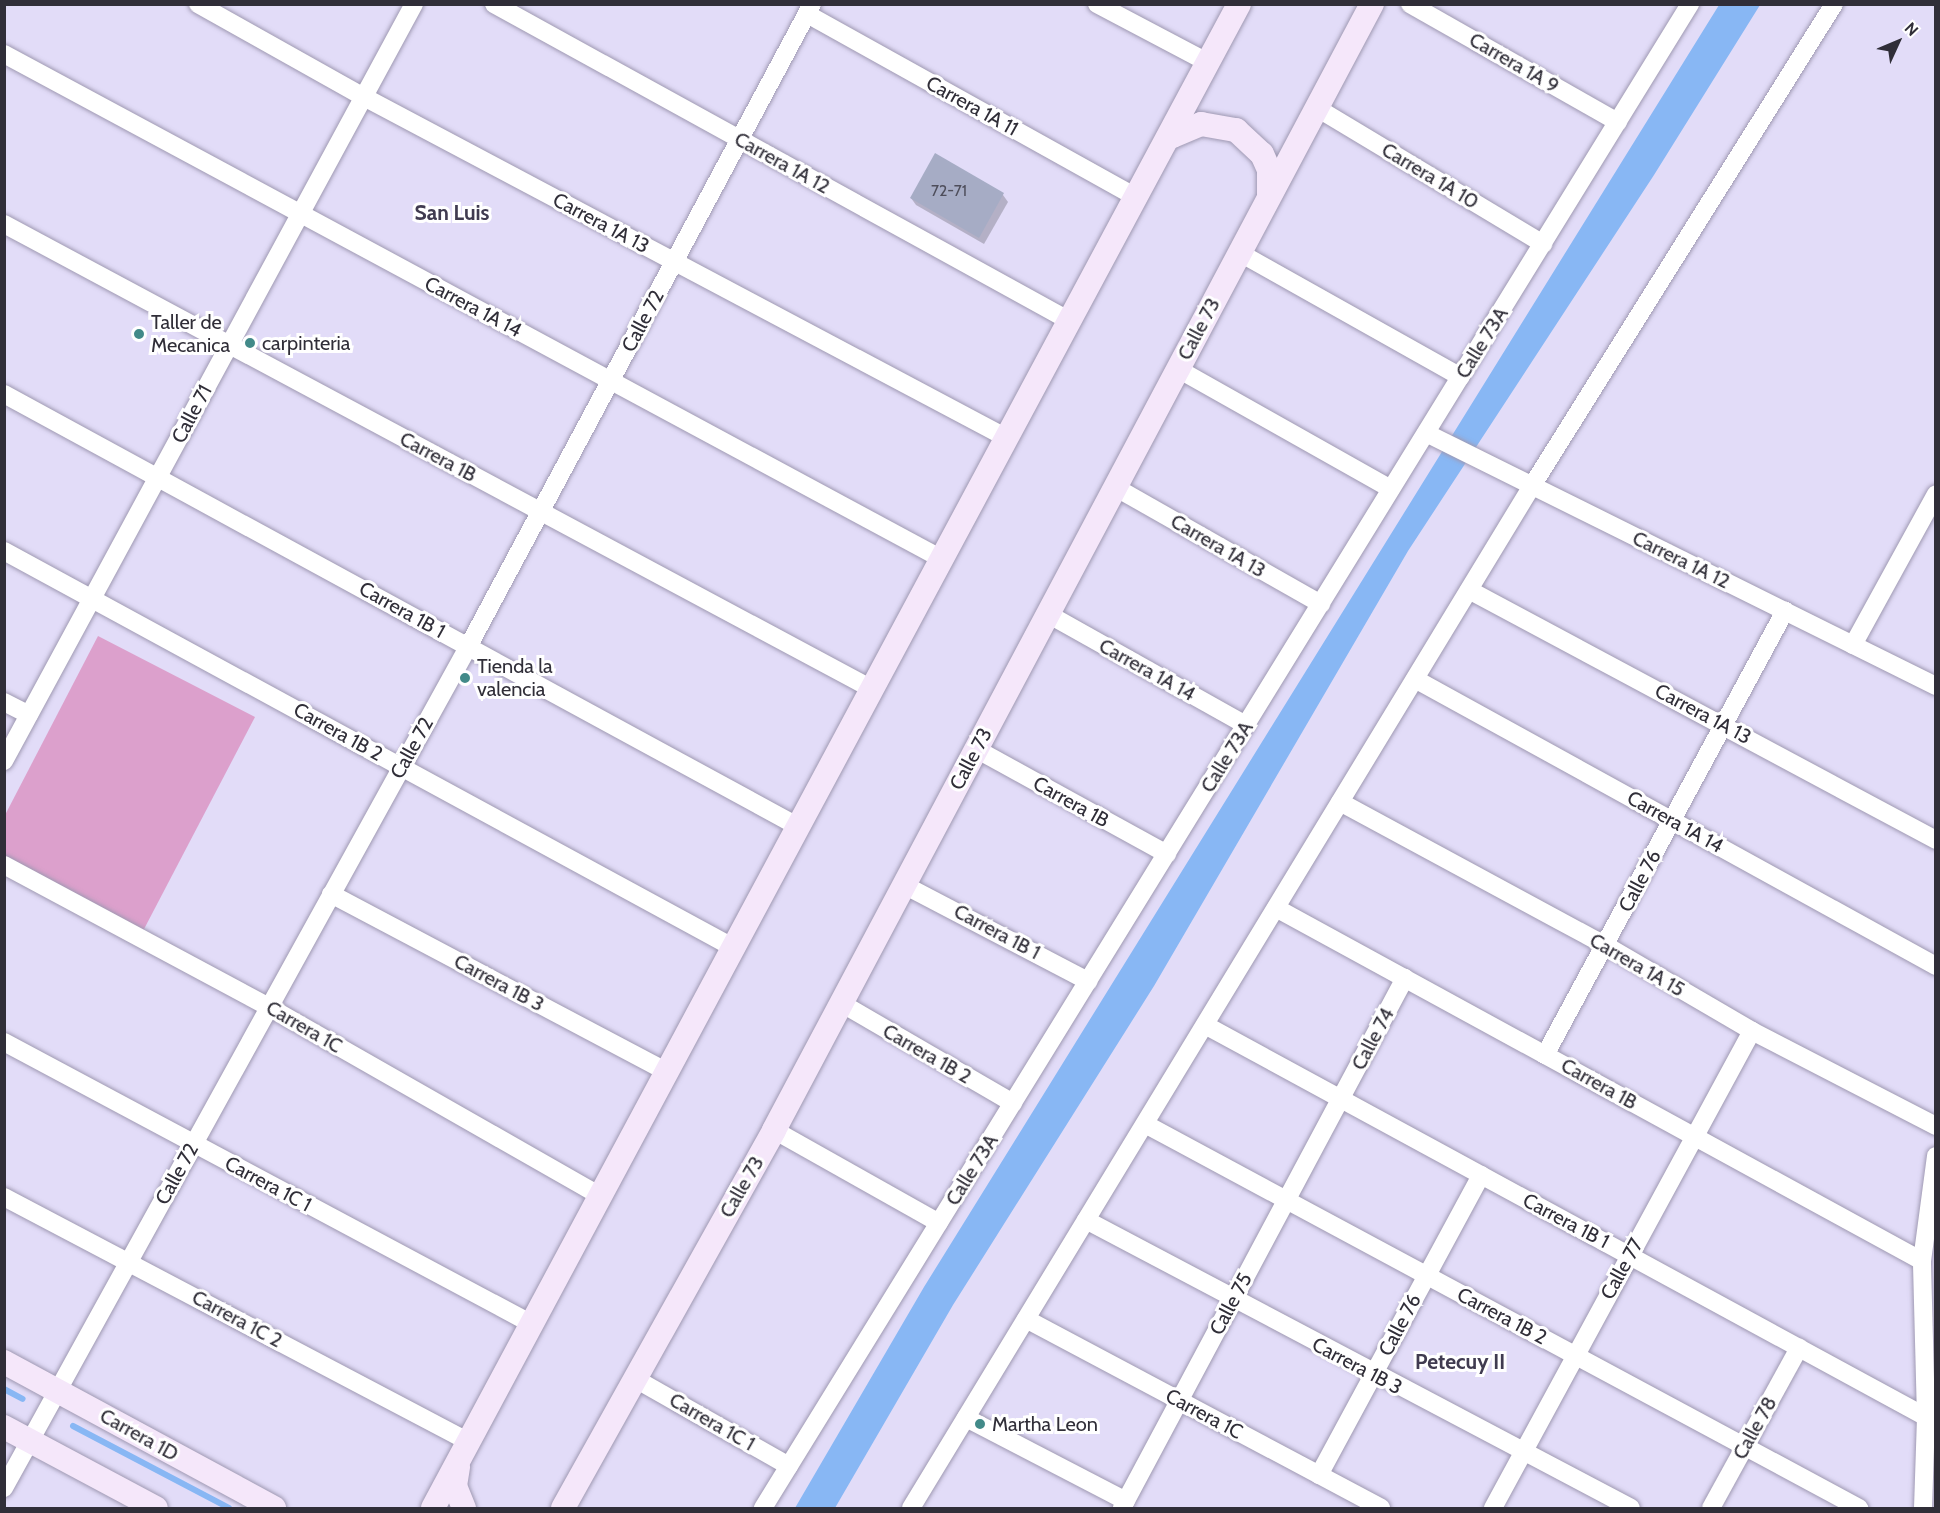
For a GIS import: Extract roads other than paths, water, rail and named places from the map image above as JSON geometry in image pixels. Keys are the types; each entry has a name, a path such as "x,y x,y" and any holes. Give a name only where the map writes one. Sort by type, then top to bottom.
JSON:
{"main road":[{"path":"433,1509 1239,4"},
{"name":"Calle 73","path":"563,1508 774,1130 1372,4"},
{"path":"1168,138 1184,129 1219,125 1251,140 1269,170 1271,188 1266,204"},
{"name":"Carrera 1D","path":"4,1362 274,1509"},
{"path":"4,1427 156,1509"},
{"path":"464,1509 454,1475 465,1449"}],"street":[{"name":"Carrera 1A 13","path":"198,4 364,97 1007,438"},
{"name":"Calle 71","path":"4,761 414,4"},
{"name":"Carrera 1A 12","path":"494,4 1070,321"},
{"path":"1097,4 1209,63"},
{"name":"Carrera 1A 9","path":"1410,4 1618,122"},
{"path":"914,1508 966,1418 1469,590 1525,483 1834,4"},
{"name":"Calle 73A","path":"763,1509 1391,489 1431,436 1461,377 1688,5"},
{"name":"Calle 72","path":"4,1488 468,646 810,9"},
{"name":"Carrera 1A 11","path":"810,9 1136,197"},
{"name":"Carrera 1A 14","path":"4,54 942,559"},
{"name":"Carrera 1A 10","path":"1317,108 1543,244"},
{"name":"Carrera 1B","path":"4,224 872,689"},
{"path":"1240,253 1461,377"},
{"path":"1178,369 1391,489"},
{"name":"Carrera 1B 1","path":"4,394 799,827"},
{"name":"Carrera 1A 12","path":"1431,436 1935,686"},
{"name":"Carrera 1A 13","path":"1115,487 1321,604"},
{"path":"1853,645 1935,494"},
{"name":"Carrera 1B 2","path":"4,551 734,948"},
{"name":"Carrera 1A 13","path":"1469,590 1935,840"},
{"name":"Calle 76","path":"1545,1055 1785,611"},
{"name":"Carrera 1A 14","path":"1048,614 1246,725"},
{"name":"Carrera 1A 14","path":"1415,679 1935,966"},
{"path":"4,702 29,715"},
{"name":"Carrera 1B","path":"976,749 1167,854"},
{"name":"Carrera 1A 15","path":"1340,802 1605,945 1752,1030 1935,1126"},
{"name":"Carrera 1C","path":"4,865 269,1007 601,1196"},
{"name":"Carrera 1B 1","path":"904,885 1088,981"},
{"name":"Carrera 1B 3","path":"331,894 668,1072"},
{"name":"Carrera 1B","path":"1276,908 1922,1261"},
{"name":"Calle 74","path":"1341,1099 1405,978"},
{"name":"Carrera 1B 2","path":"841,1003 1013,1103"},
{"name":"Carrera 1B 1","path":"1205,1025 1926,1417"},
{"name":"Calle 77","path":"1492,1509 1752,1030"},
{"name":"Carrera 1C 1","path":"4,1042 532,1324"},
{"name":"Calle 75","path":"1124,1505 1341,1099"},
{"name":"Carrera 1B 2","path":"1145,1124 1859,1509"},
{"path":"774,1130 939,1223"},
{"path":"1923,1509 1926,1417 1922,1261 1935,1156"},
{"name":"Calle 76","path":"1319,1475 1481,1175"},
{"name":"Carrera 1C 2","path":"4,1197 465,1449"},
{"name":"Carrera 1B 3","path":"1086,1220 1373,1375 1631,1509"},
{"name":"Carrera 1C","path":"1026,1319 1381,1509"},
{"name":"Calle 78","path":"1711,1509 1799,1348"},
{"name":"Carrera 1C 1","path":"634,1378 789,1466"},
{"path":"966,1418 1124,1505"}],"water":[{"path":"1719,5 1760,5 1654,175 1408,551 1154,986 953,1305 835,1508 795,1508 924,1287"}],"waterway":[{"path":"4,1389 23,1399"},
{"path":"73,1426 229,1508"}],"place":[{"name":"Taller de Mecanica","path":"139,334"},
{"name":"carpinteria","path":"250,343"},
{"name":"Tienda la valencia","path":"465,678"},
{"name":"Martha Leon","path":"980,1424"}],"district":[{"name":"San Luis","path":"452,213"},
{"name":"Petecuy II","path":"1460,1362"}]}
